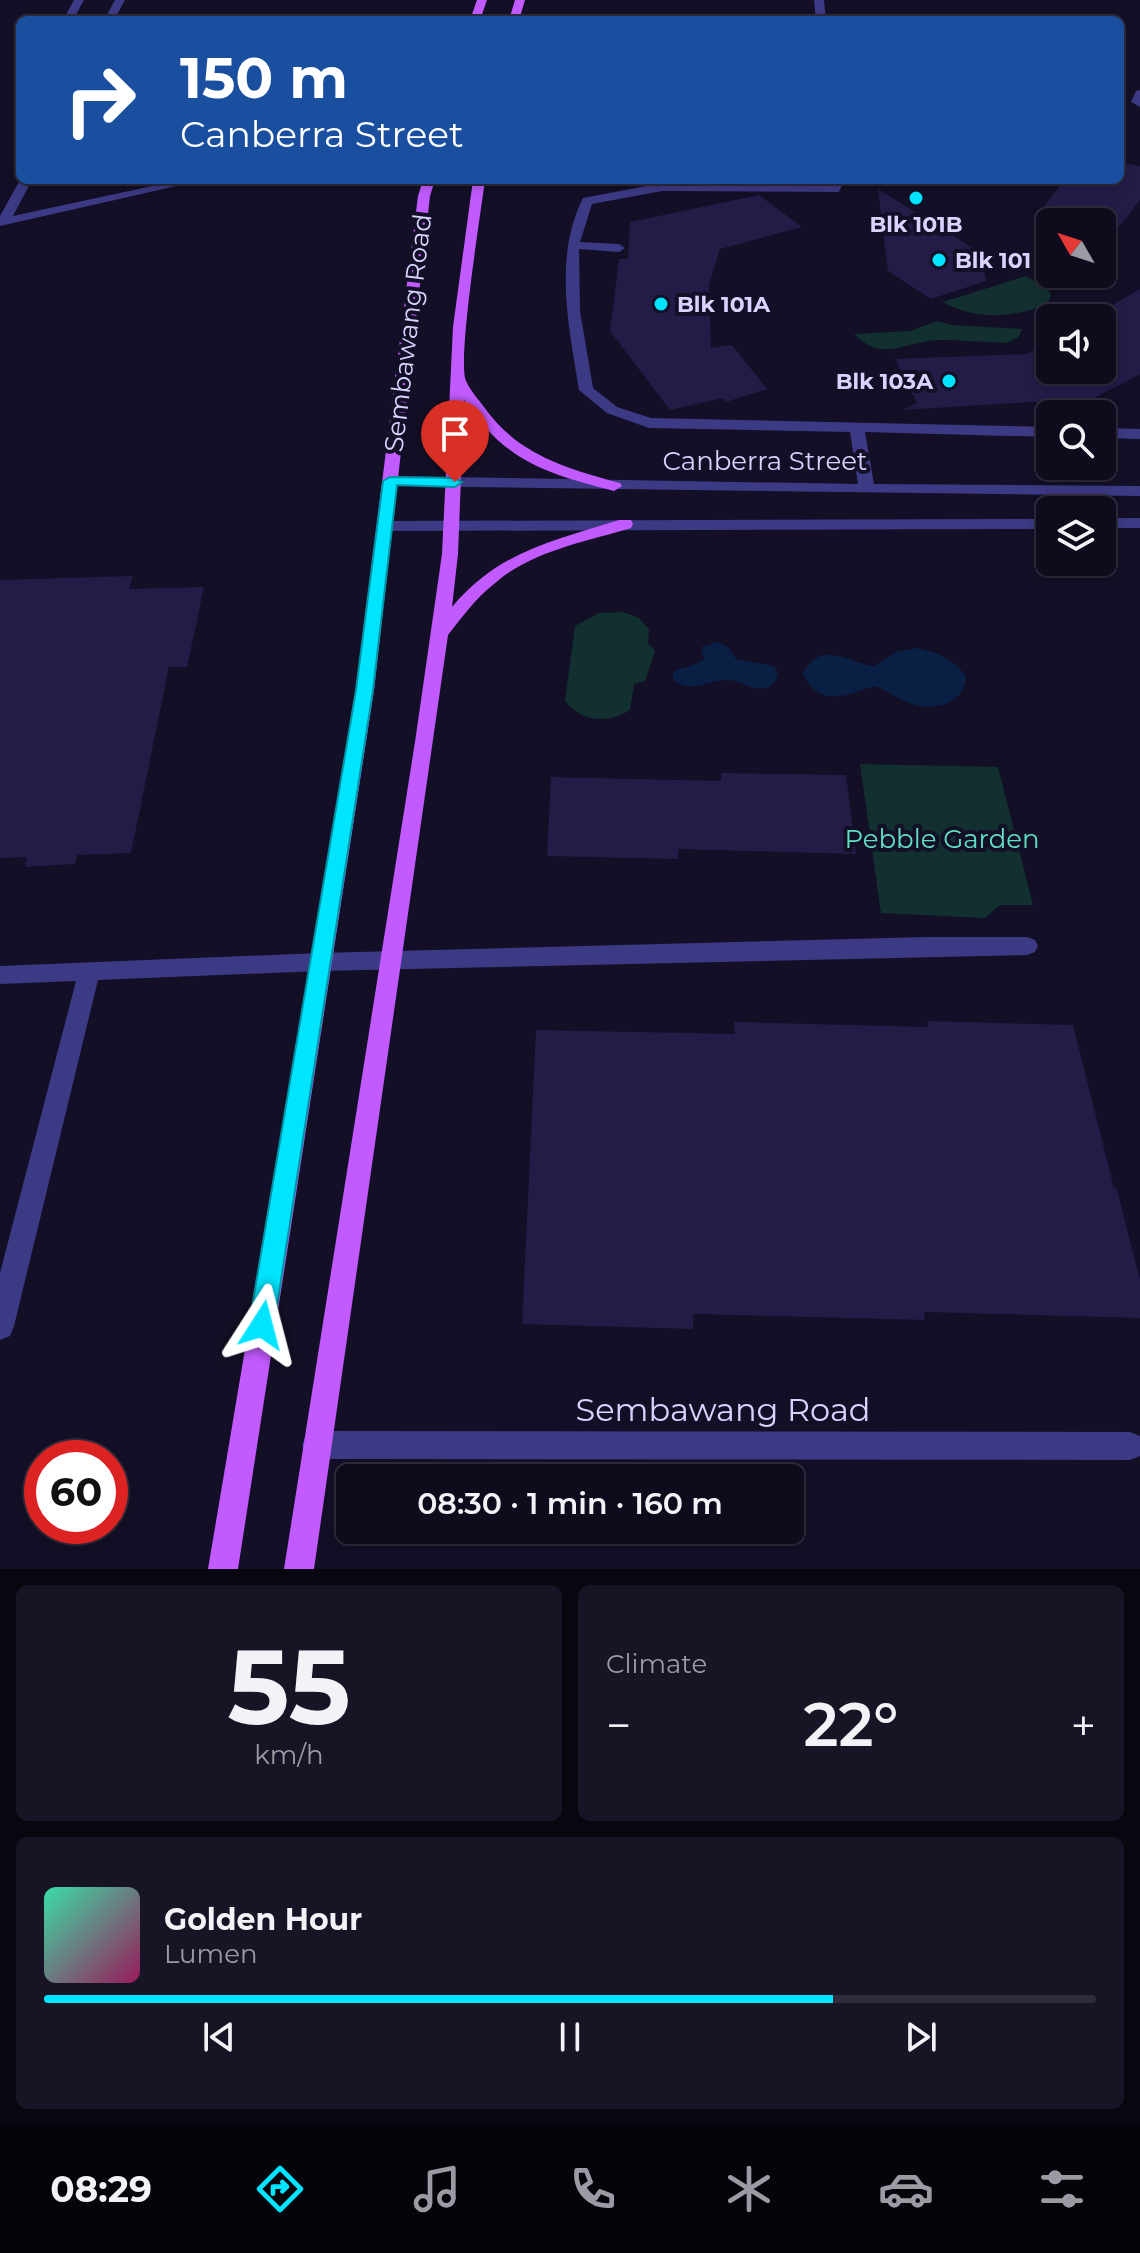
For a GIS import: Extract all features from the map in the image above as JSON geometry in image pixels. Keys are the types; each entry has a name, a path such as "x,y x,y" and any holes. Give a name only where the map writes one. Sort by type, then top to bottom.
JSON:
{"main road":[{"name":"Sembawang Road","path":"223,1569 365,690 428,184"},
{"name":"Sembawang Road","path":"299,1569 439,634 453,523 460,327 478,184"},
{"path":"458,380 495,431 513,448 548,466 614,486"},
{"path":"439,634 462,605 496,573 517,562 625,524"}],"street":[{"path":"1140,93 1136,102 1140,104"},
{"path":"1,222 24,184"},
{"path":"1,222 178,184"},
{"path":"837,184 835,189 662,187 587,201 573,245 573,311 586,390 612,410 649,423 1036,432"},
{"path":"573,245 619,248"},
{"path":"857,428 867,488"},
{"path":"1116,433 1140,434"},
{"name":"Canberra Street","path":"390,481 1140,491"},
{"path":"384,526 453,523 1036,524"},
{"path":"1116,523 1140,523"},
{"path":"0,975 320,962 912,946 1027,946"},
{"path":"0,1326 89,973"},
{"name":"Sembawang Road","path":"316,1445 1130,1446"}],"green space":[{"path":"1026,276 1036,282 1036,288 1046,288 1051,295 1047,304 1036,304 1036,308 1021,312 995,315 968,312 943,302"},
{"path":"938,321 952,325 1022,329 1019,337 1007,343 937,340 894,349 874,347 854,334 910,331"},
{"path":"623,612 639,618 649,629 648,643 655,651 645,681 634,684 630,710 604,719 587,717 565,701 575,626 599,613"},
{"name":"Pebble Garden","path":"860,764 998,767 1033,905 1000,905 985,918 881,913"}],"water":[{"path":"718,642 728,647 736,659 774,666 778,674 774,682 761,689 728,680 686,686 673,680 673,672 704,659 701,647"},
{"path":"917,648 944,657 966,676 964,687 952,701 933,707 912,704 874,686 843,696 825,695 809,684 803,673 810,663 826,655 874,666 896,652"}],"building":[{"path":"1124,163 1140,166 1140,200 1120,226 1116,226 1116,208 1043,208 1061,184 1124,184"},
{"name":"Blk 101","path":"878,189 981,253 986,281 931,299 888,271"},
{"name":"Blk 101A","path":"759,195 802,227 720,249 709,285 711,348 732,345 767,389 726,402 723,398 670,410 610,331 619,259 628,259 630,222"},
{"name":"Blk 103A","path":"1140,289 1140,374 1094,398 903,410 917,403 895,359 1027,354 1036,349 1036,384 1116,384 1114,304"},
{"path":"133,576 129,589 204,587 187,667 169,667 131,853 77,855 75,864 25,867 27,857 0,858 0,580"},
{"path":"721,773 846,775 856,854 678,849 678,859 547,856 551,777 721,781"},
{"path":"927,1021 1073,1025 1140,1280 1140,1318 924,1312 925,1320 693,1314 693,1329 522,1324 536,1030 735,1034 734,1022 928,1027"}],"place":[{"name":"Blk 101B","path":"916,198"},
{"name":"Blk 101","path":"939,260"},
{"name":"Blk 101A","path":"661,304"},
{"name":"Blk 103A","path":"949,381"}],"route":[{"path":"262,1325 365,690 390,481 455,482"}]}
